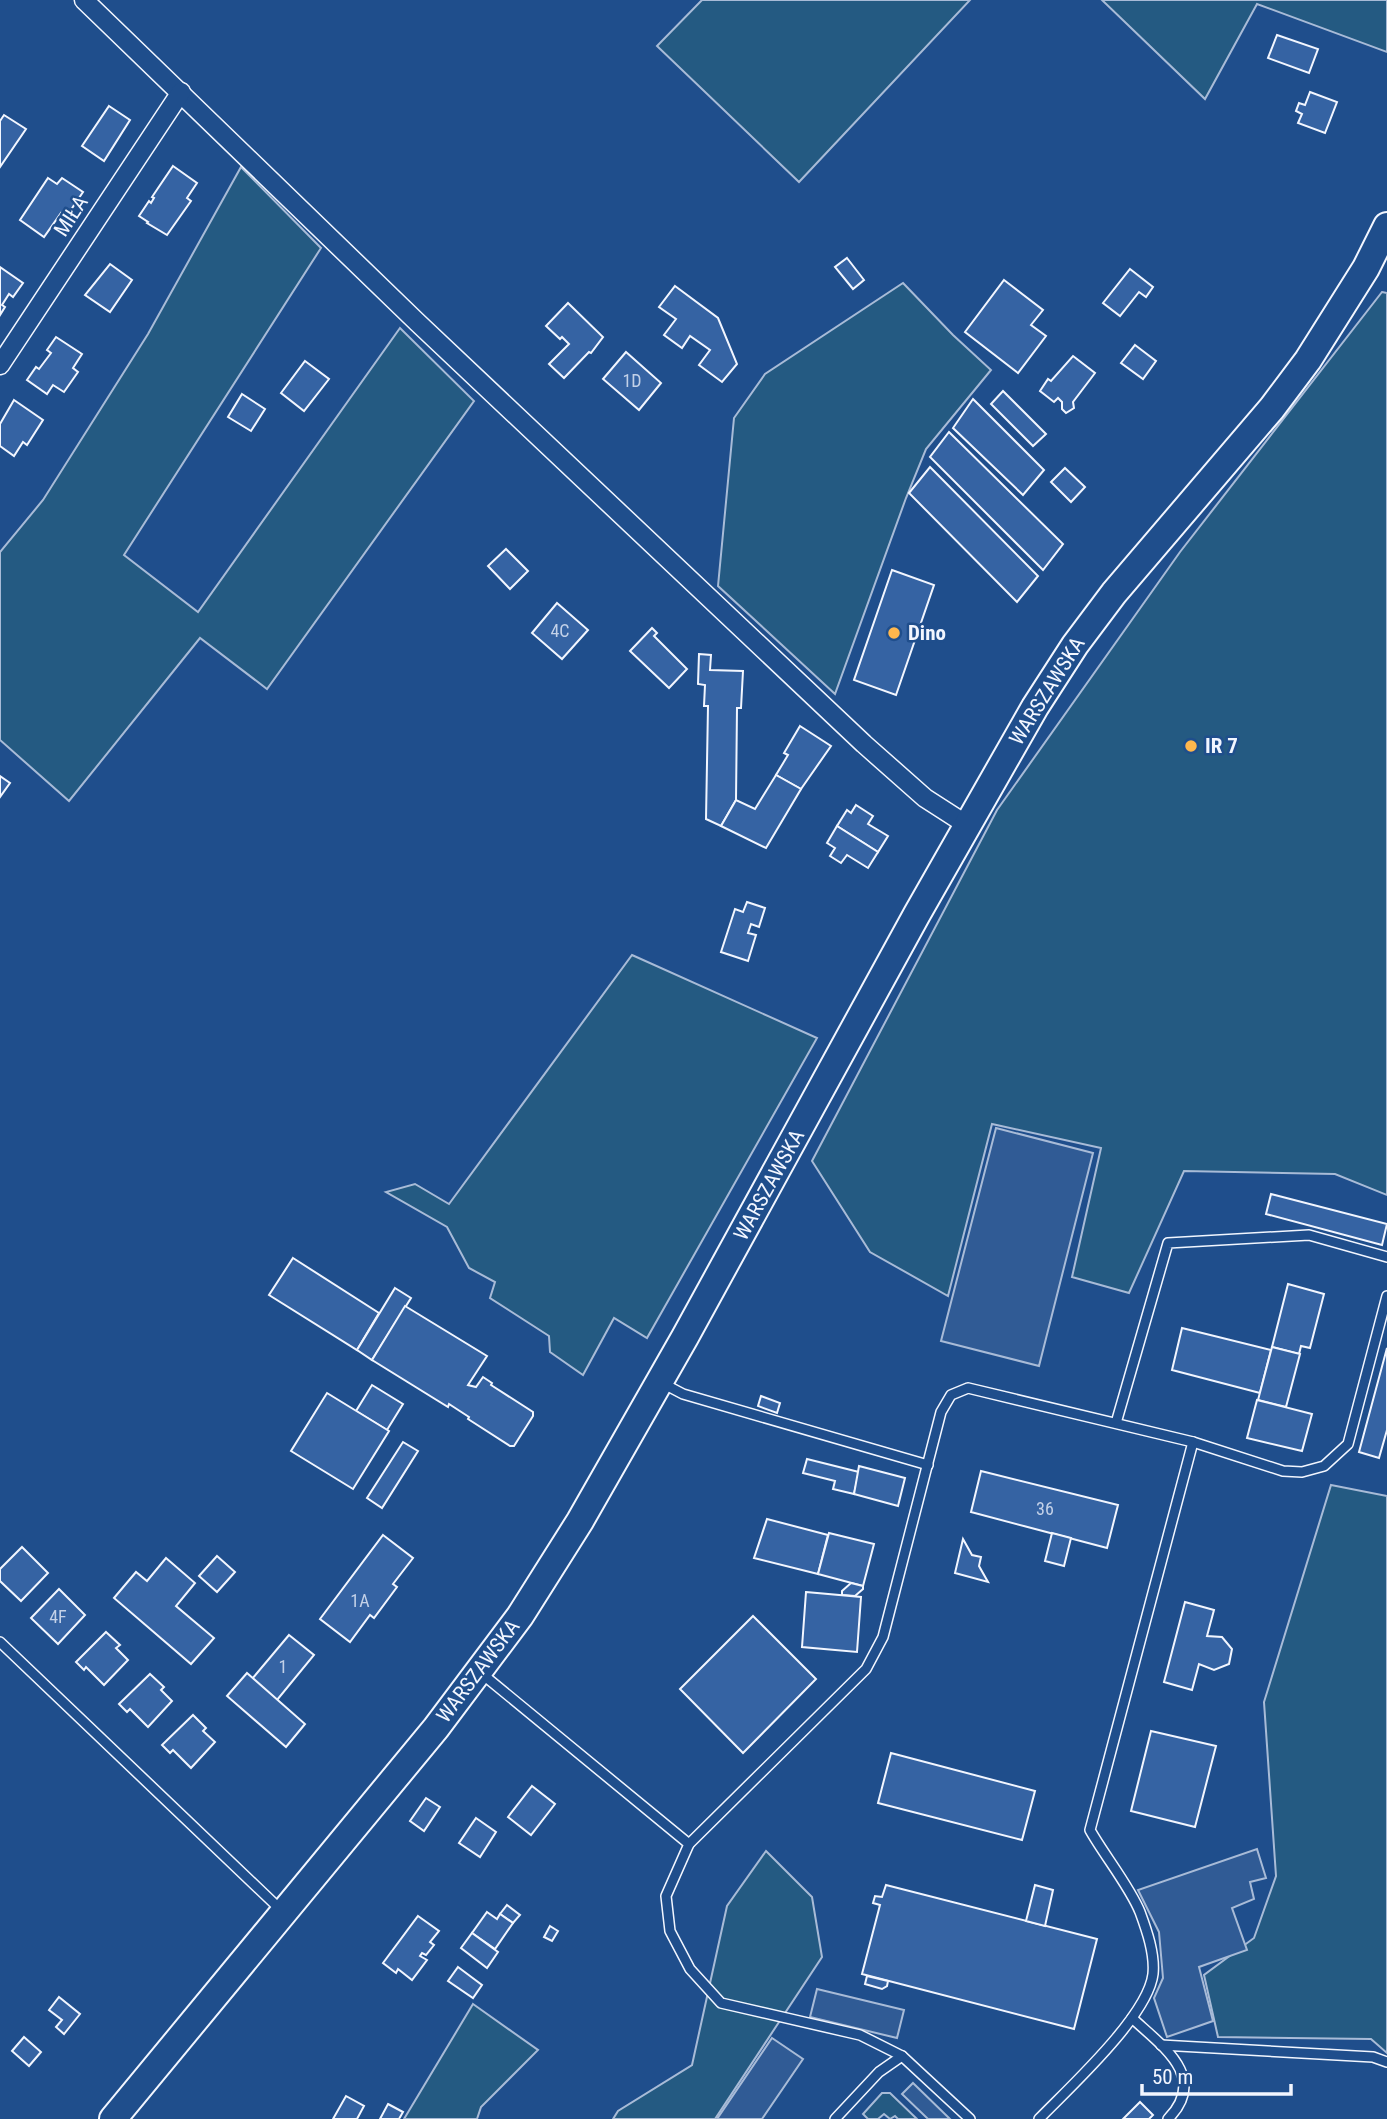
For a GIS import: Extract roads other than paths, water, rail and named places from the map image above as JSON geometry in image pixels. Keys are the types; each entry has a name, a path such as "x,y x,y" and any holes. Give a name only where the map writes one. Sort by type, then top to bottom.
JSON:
{"main road":[{"name":"WARSZAWSKA","path":"113,2119 436,1728 520,1616 580,1521 1035,706 1075,645 1136,566 1272,408 1308,360 1366,268 1387,226"}],"street":[{"path":"84,0 417,322 864,744 925,798 967,825"},
{"name":"MIŁA","path":"0,365 181,92"}],"lane":[{"path":"1116,1423 1168,1243 1309,1235 1387,1257"},
{"path":"970,2119 902,2056 860,2035 721,2003 690,1969 670,1931 666,1896 689,1844 866,1669 883,1637 941,1412 951,1395 968,1388 1193,1442 1283,1471 1302,1472 1324,1466 1348,1444 1387,1296"},
{"path":"659,1381 683,1394 928,1465"},
{"path":"1039,2119 1132,2018 1146,1998 1152,1976 1153,1956 1139,1910 1090,1830 1193,1442"},
{"path":"0,1642 284,1913"},
{"path":"479,1672 689,1844"},
{"path":"1132,2018 1180,2066 1185,2081 1182,2098 1168,2119"},
{"path":"1161,2045 1373,2057 1387,2062"},
{"path":"835,2119 879,2072 902,2056"}],"place":[{"name":"Dino","path":"894,633"},
{"name":"IR 7","path":"1191,746"}]}
